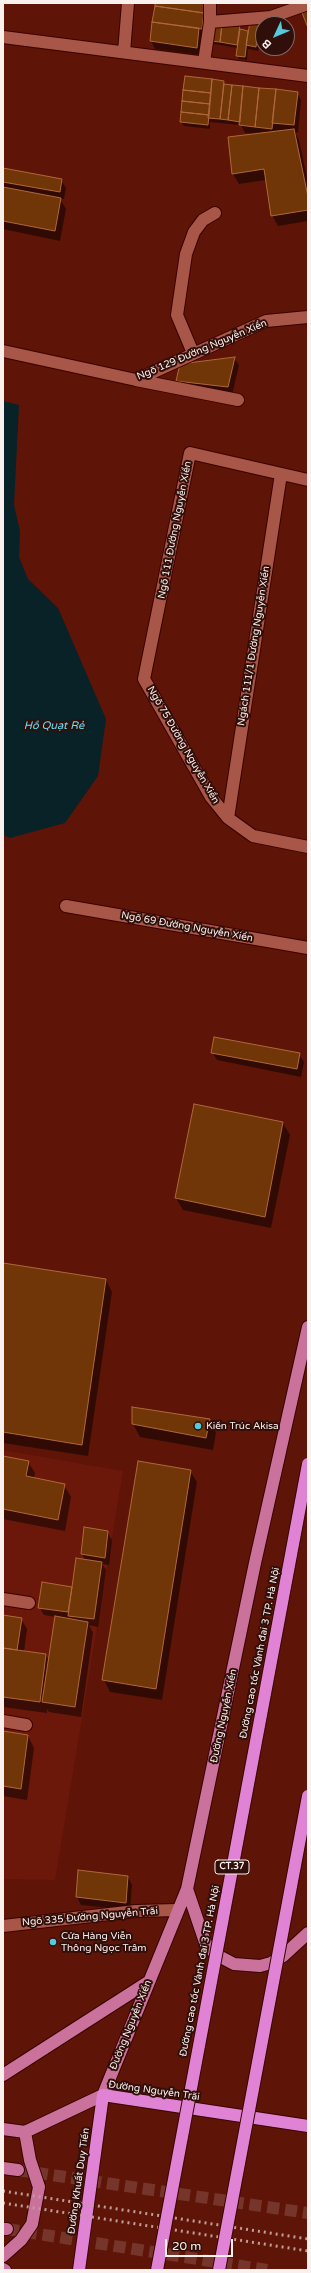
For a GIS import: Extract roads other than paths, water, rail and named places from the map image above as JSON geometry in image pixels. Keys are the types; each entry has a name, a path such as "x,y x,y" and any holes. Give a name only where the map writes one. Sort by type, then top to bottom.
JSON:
{"highway":[{"name":"Đường cao tốc Vành đai 3 TP. Hà Nội","path":"157,2270 308,1464"},
{"path":"219,2270 308,1796"},
{"name":"Đường Nguyễn Trãi","path":"103,2095 308,2126"},
{"name":"Đường Khuất Duy Tiến","path":"79,2270 103,2095"}],"main road":[{"name":"Đường Nguyễn Xiển","path":"103,2095 177,1910 187,1889 255,1563 308,1326"},
{"path":"187,1889 205,1942 215,1954 234,1964 266,1965 283,1956 308,1933"},
{"path":"3,2075 148,1982"},
{"name":"Đường Nguyễn Trãi","path":"25,2132 103,2095"},
{"path":"3,2129 25,2132 30,2160 39,2187 32,2224 21,2240 3,2256"},
{"path":"3,2168 18,2170"}],"lane":[{"path":"124,52 128,3"},
{"path":"204,62 210,22 210,3"},
{"path":"210,22 271,16 308,4"},
{"path":"3,38 308,76"},
{"path":"193,353 177,316 186,254 198,226 203,220 215,213"},
{"name":"Ngõ 129 Đường Nguyễn Xiển","path":"3,352 136,380 266,321 308,318"},
{"path":"136,380 238,400"},
{"name":"Ngõ 111 Đường Nguyễn Xiển","path":"144,679 190,453 308,480"},
{"name":"Ngách 111/1 Đường Nguyễn Xiển","path":"228,818 281,474"},
{"name":"Ngõ 75 Đường Nguyễn Xiển","path":"144,679 211,797 228,818 253,836 308,847"},
{"name":"Ngõ 69 Đường Nguyễn Xiển","path":"66,906 308,948"},
{"path":"3,1599 29,1603"},
{"path":"3,1721 26,1724"},
{"name":"Ngõ 335 Đường Nguyễn Trãi","path":"3,1926 136,1911 177,1910"}],"water":[{"name":"Hồ Quạt Rẻ","path":"3,401 19,405 14,505 20,531 19,557 28,579 58,608 106,719 98,776 65,823 10,838 3,835"}],"tunnel":[{"path":"18,2170 308,2213"},
{"path":"7,2229 267,2270"}],"railway":[{"path":"3,2191 308,2239"},
{"path":"3,2203 308,2251"}],"place":[{"name":"Kiến Trúc Akisa","path":"198,1426"},
{"name":"Cửa Hàng Viễn Thông Ngọc Trâm","path":"53,1942"}]}
